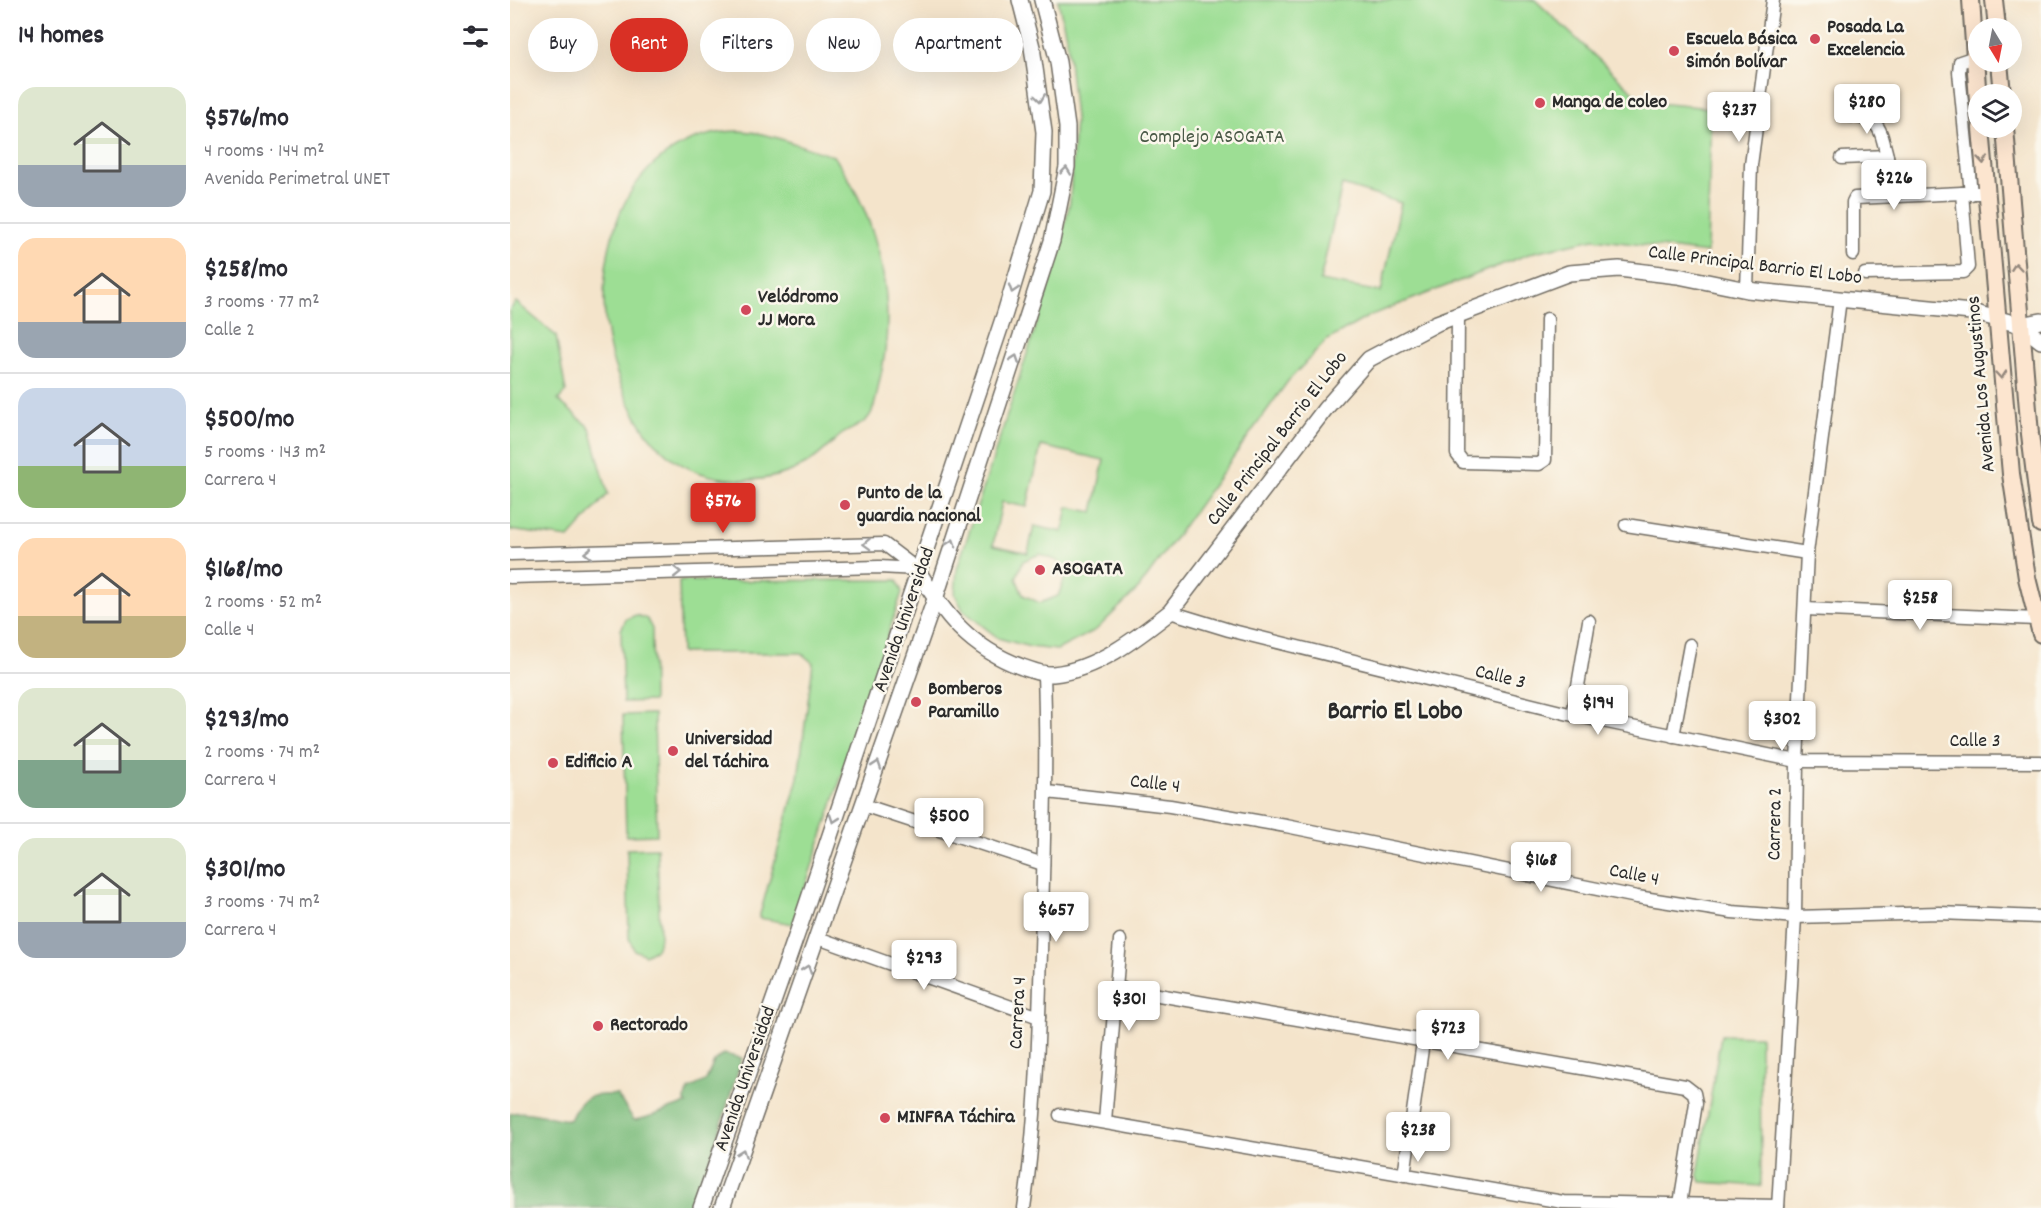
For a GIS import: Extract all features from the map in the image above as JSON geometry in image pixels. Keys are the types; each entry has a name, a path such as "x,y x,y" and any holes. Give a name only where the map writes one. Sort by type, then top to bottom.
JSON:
{"main road":[{"path":"1971,0 1972,18"},
{"path":"1994,0 1996,18"},
{"name":"Avenida Los Augustinos","path":"1980,138 1973,193 1996,317 2014,494 2038,626"},
{"path":"2006,138 2034,480 2041,524"}],"street":[{"name":"Avenida Universidad","path":"701,1208 798,931 1018,271 1042,191 1044,132 1032,47 1020,0"},
{"name":"Avenida Universidad","path":"722,1208 935,599 1031,308 1062,202 1068,128 1058,62 1042,0"},
{"path":"1747,290 1751,165 1773,0"},
{"path":"1865,274 1963,272 1968,267 1973,193 1959,72 1960,62 1968,59"},
{"path":"1845,115 1868,118 1880,128 1887,156 1892,196"},
{"path":"1842,158 1887,156"},
{"path":"1853,254 1853,202 1859,197 1973,193"},
{"name":"Calle Principal Barrio El Lobo","path":"1044,675 1067,672 1093,662 1141,635 1170,612 1317,418 1369,358 1458,315 1569,273 1619,269 1678,276 1747,290 1971,312 2021,325"},
{"name":"Carrera 2","path":"1778,1207 1795,918 1797,761 1807,553 1840,299"},
{"path":"1458,315 1457,454 1462,462 1539,464 1545,460 1547,319"},
{"path":"2021,325 2041,321"},
{"path":"2021,325 2041,341"},
{"path":"1626,525 1807,553"},
{"path":"510,554 618,553 884,544 917,569 953,624 986,650 1044,675"},
{"path":"649,552 651,573"},
{"path":"618,553 619,574"},
{"path":"510,577 879,567 917,569"},
{"path":"1805,609 2038,626"},
{"name":"Calle 3","path":"1170,612 1229,630 1573,715 1797,761 2041,762"},
{"path":"1573,715 1589,621"},
{"path":"1673,736 1690,645"},
{"name":"Carrera 4","path":"1024,1208 1030,1167 1039,1017 1047,792 1044,675"},
{"name":"Calle 4","path":"1047,792 1193,810 1333,835 1637,897 1732,912 1795,918 1939,913 2041,917"},
{"path":"864,806 1043,864"},
{"path":"818,938 1039,1017"},
{"path":"1105,1121 1118,988 1120,940"},
{"path":"1118,988 1685,1086 1694,1093 1696,1103 1680,1204"},
{"path":"1404,1175 1423,1042"},
{"path":"1060,1115 1563,1202 1778,1207"}],"green space":[{"name":"Complejo ASOGATA","path":"1058,0 1535,0 1644,102 1711,108 1707,253 1594,239 1534,252 1369,316 1326,341 1288,381 1139,588 1096,630 1057,650 1030,647 998,638 963,610 955,594 957,569 1054,271 1070,202 1075,118 1067,41","holes":["1342,185 1401,203 1381,292 1320,281","1041,446 1104,460 1093,512 1068,507 1063,532 1034,526 1028,553 993,545 1002,502 1027,507","1040,554 1058,561 1065,578 1058,596 1040,603 1023,595 1016,578 1023,561"]},
{"name":"Velódromo JJ Mora","path":"739,131 775,137 834,156 850,181 874,236 886,294 887,324 885,354 876,397 868,418 841,435 806,464 788,472 750,480 711,476 693,470 675,460 647,434 628,400 613,363 605,323 604,303 610,243 624,204 635,186 662,157 679,146 697,138"},
{"path":"516,302 556,336 566,392 558,400 590,428 608,494 569,538 510,530 510,309"},
{"path":"897,580 902,592 793,924 759,918 798,778 813,663 801,653 681,653 679,581"},
{"path":"636,615 647,619 652,629 653,701 623,702 621,630 626,619"},
{"path":"654,714 657,835 626,836 623,715"},
{"path":"657,848 660,938 656,949 645,955 634,950 629,938 627,849"},
{"path":"1721,1035 1760,1036 1761,1186 1701,1182 1698,1174"},
{"path":"723,1054 742,1058 695,1208 510,1208 510,1114 522,1112 570,1120 578,1105 588,1098 617,1095 634,1120 648,1117 687,1104 685,1097 689,1090 706,1080 714,1062"}],"place":[{"name":"Posada La Excelencia","path":"1815,39"},
{"name":"Escuela Básica Simón Bolívar","path":"1674,51"},
{"name":"Manga de coleo","path":"1540,103"},
{"name":"Velódromo JJ Mora","path":"746,310"},
{"name":"Punto de la guardia nacional","path":"845,505"},
{"name":"ASOGATA","path":"1040,570"},
{"name":"Bomberos Paramillo","path":"916,702"},
{"name":"Universidad del Táchira","path":"673,751"},
{"name":"Edificio A","path":"553,763"},
{"name":"Rectorado","path":"598,1026"},
{"name":"MINFRA Táchira","path":"885,1118"}],"district":[{"name":"Barrio El Lobo","path":"1395,712"}]}
